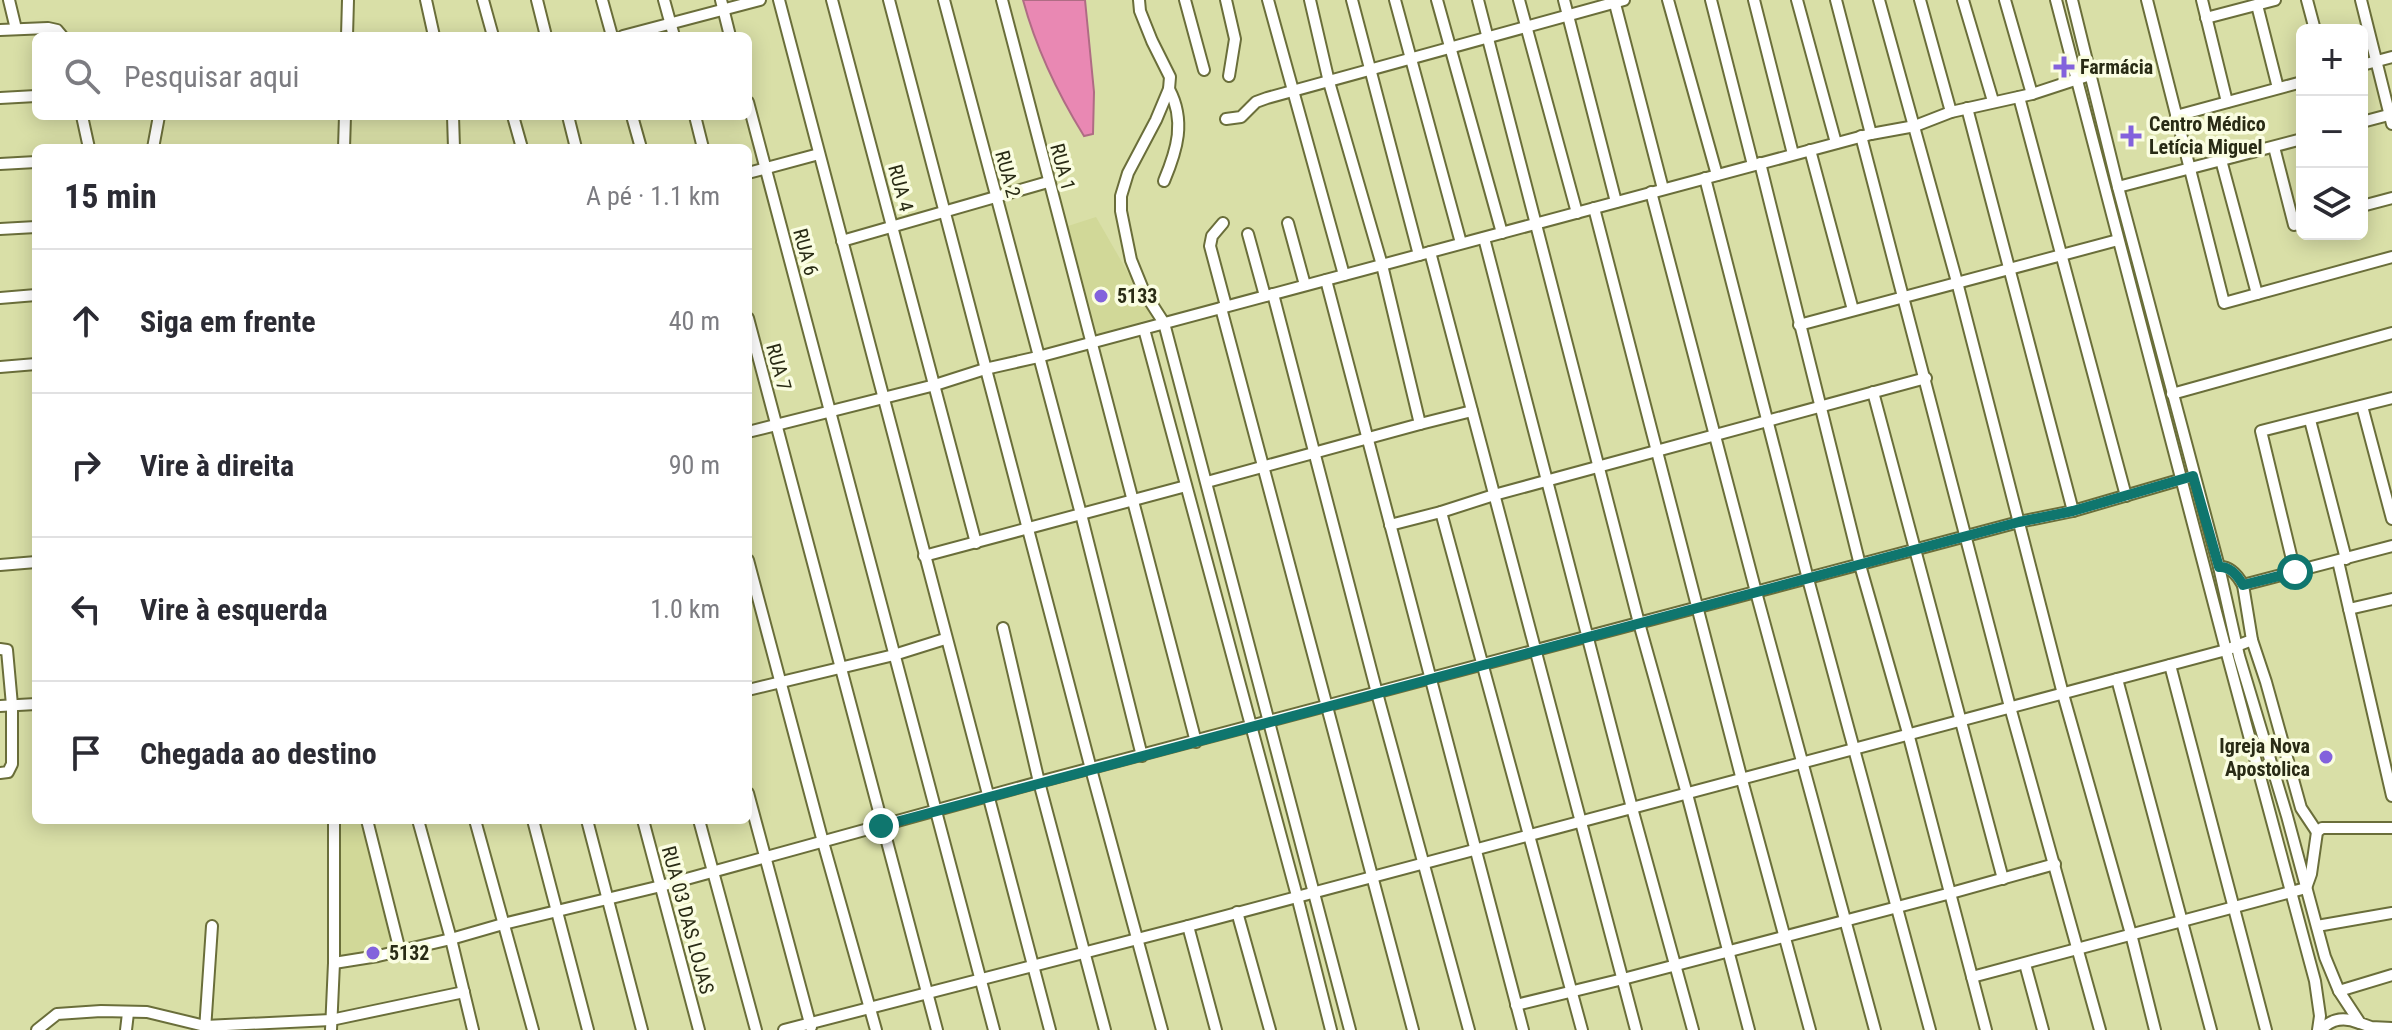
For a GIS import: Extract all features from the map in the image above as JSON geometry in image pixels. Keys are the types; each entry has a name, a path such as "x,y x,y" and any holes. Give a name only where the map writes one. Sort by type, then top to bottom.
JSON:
{"street":[{"path":"9,0 16,29"},
{"path":"347,32 348,0"},
{"path":"426,0 433,32"},
{"path":"483,0 492,32"},
{"path":"537,0 545,32"},
{"path":"602,0 611,32"},
{"path":"664,0 672,30 722,5 760,0"},
{"path":"779,0 1050,1030"},
{"name":"RUA 4","path":"832,0 976,543"},
{"path":"889,0 1162,1030"},
{"name":"RUA 2","path":"944,0 1142,756"},
{"name":"RUA 1","path":"1002,0 1196,742"},
{"path":"1139,0 1152,41 1170,77 1169,89 1128,173 1121,196 1131,260 1144,292 1164,323 1350,1030"},
{"path":"1185,0 1204,70"},
{"path":"1226,0 1235,39 1229,76"},
{"path":"1268,0 1344,275"},
{"path":"1310,0 1329,82 1382,265 1420,424"},
{"path":"1352,0 1370,71 1472,411 1636,1030"},
{"path":"1395,0 1461,243"},
{"path":"1437,0 1502,233"},
{"path":"1478,0 1639,623 1749,1030"},
{"path":"1519,0 1577,213"},
{"path":"1564,0 1616,202"},
{"path":"1668,0 1717,175"},
{"path":"1711,0 1986,1030"},
{"path":"1754,0 1793,154"},
{"path":"1797,0 1836,143"},
{"path":"1836,0 1904,297 2010,707 2100,1030"},
{"path":"1879,0 2155,1030"},
{"path":"1920,0 1951,112"},
{"path":"1963,0 1993,101"},
{"path":"2005,0 2032,94"},
{"path":"2056,0 2315,981 2320,1030"},
{"path":"2072,0 2237,646 2325,957 2339,991 2364,1026"},
{"path":"2147,0 2224,303 2392,257"},
{"path":"2202,0 2227,102"},
{"path":"2206,18 2275,0"},
{"path":"2307,0 2313,24"},
{"path":"2361,0 2391,117 2368,121"},
{"path":"1226,119 1241,117 1256,102 1292,91 1617,1 1657,191 1716,435 1875,1030"},
{"path":"722,5 729,32"},
{"path":"2257,5 2278,88"},
{"path":"0,30 48,28 59,32"},
{"path":"2368,63 2392,57"},
{"path":"752,431 935,385 985,369 1793,154 1915,126 1951,112 2032,94 2090,75"},
{"path":"2176,116 2296,84"},
{"path":"1164,181 1175,154 1179,128 1177,104 1169,89"},
{"path":"0,98 32,96"},
{"path":"2019,97 2126,496"},
{"path":"1967,108 2073,511"},
{"name":"RUA 6","path":"752,117 994,1030"},
{"path":"83,120 88,144"},
{"path":"154,144 158,120"},
{"path":"344,144 345,120"},
{"path":"453,120 454,144"},
{"path":"514,120 521,144"},
{"path":"569,120 575,144"},
{"path":"633,120 640,144"},
{"path":"696,120 702,144"},
{"path":"2118,187 2296,141"},
{"path":"2274,147 2296,224"},
{"path":"1810,150 1853,310"},
{"path":"752,172 819,154"},
{"path":"2221,160 2257,294"},
{"path":"0,164 32,162"},
{"path":"1705,178 1808,579 1930,1030"},
{"path":"842,241 1048,182"},
{"path":"2368,204 2392,198"},
{"path":"1594,208 1810,1030"},
{"path":"1223,223 1212,236 1210,246 1224,307 1263,468 1413,1030"},
{"path":"1288,223 1305,285"},
{"path":"0,229 32,227"},
{"path":"1248,234 1315,453 1469,1030"},
{"path":"1484,238 1693,1030"},
{"path":"1799,325 2118,240"},
{"path":"1326,280 1523,1030"},
{"path":"0,298 32,295"},
{"path":"1144,329 1331,1030"},
{"name":"RUA 7","path":"752,333 937,1030"},
{"path":"2172,394 2392,333"},
{"path":"0,367 32,364"},
{"path":"1390,525 1926,378"},
{"path":"1873,392 2003,879"},
{"path":"2295,572 2260,432 2392,398"},
{"path":"2362,406 2392,519"},
{"path":"1207,482 1472,411"},
{"path":"2310,420 2392,796"},
{"path":"334,963 451,939 661,886 1039,782 2019,522 2073,511 2193,476"},
{"path":"924,556 1186,486"},
{"path":"1441,512 1582,1030"},
{"path":"2243,585 2392,546"},
{"path":"0,565 32,562"},
{"path":"2219,567 2225,566 2237,575 2243,585 2252,640 2301,808 2317,832 2306,888"},
{"path":"752,575 876,1030"},
{"path":"2349,609 2392,599"},
{"path":"1003,628 1039,782 1105,1030"},
{"path":"752,689 840,669 945,639"},
{"path":"784,1030 811,1027 870,1008 1804,764 1908,733 2226,650 2252,640"},
{"path":"0,649 7,650 12,705 12,764 8,772 0,773"},
{"path":"2170,665 2266,1030"},
{"path":"2117,679 2211,1030"},
{"path":"0,706 32,704"},
{"path":"752,808 811,1027"},
{"path":"331,1025 334,824"},
{"path":"368,824 400,951"},
{"path":"419,824 473,1030"},
{"path":"476,824 533,1030"},
{"path":"534,824 588,1030"},
{"path":"588,824 642,1030"},
{"name":"RUA 03 DAS LOJAS","path":"644,824 699,1030"},
{"path":"700,824 756,1030"},
{"path":"2317,832 2322,828 2392,828"},
{"path":"1516,1005 2055,864"},
{"path":"1972,977 2306,888"},
{"path":"1237,912 1270,1030"},
{"path":"2317,926 2392,913"},
{"path":"205,1028 212,926"},
{"path":"1188,926 1216,1030"},
{"path":"2025,964 2043,1030"},
{"path":"2339,991 2392,975"},
{"path":"37,1030 51,1018 66,1012 101,1011 147,1012 205,1028 331,1025 464,992"},
{"path":"126,1030 128,1013"},
{"path":"2320,1030 2342,1019 2364,1026 2392,1028"}],"shaded area":[{"path":"1023,0 1085,0 1094,92 1093,134 1084,136 1065,104 1041,53"},
{"path":"1096,217 1154,318 1097,334 1068,226"},
{"path":"339,824 364,824 396,948 338,959"}],"place":[{"name":"Farmácia","path":"2064,67"},
{"name":"Centro Médico Letícia Miguel","path":"2131,136"},
{"name":"5133","path":"1101,296"},
{"name":"Igreja Nova Apostolica","path":"2326,757"},
{"name":"5132","path":"373,953"}],"route":[{"path":"881,826 2019,522 2073,511 2193,476 2219,567 2225,566 2237,575 2243,585 2295,572"}]}
